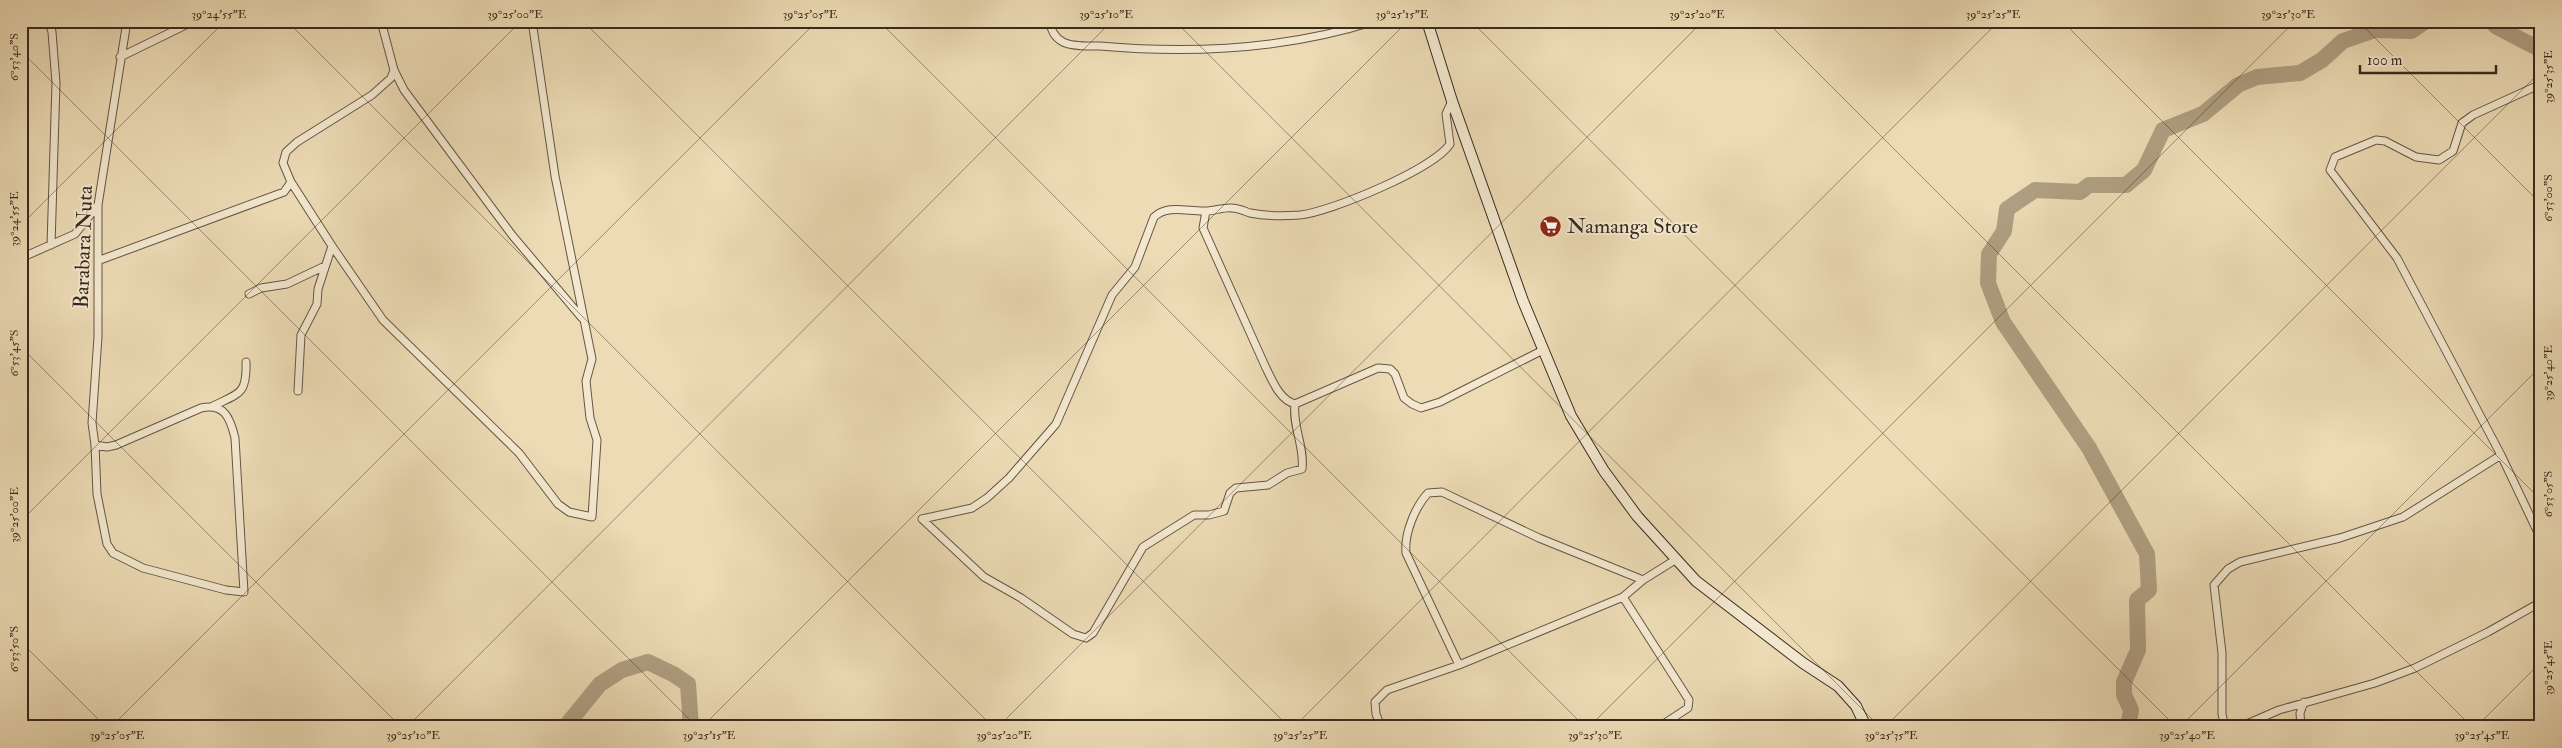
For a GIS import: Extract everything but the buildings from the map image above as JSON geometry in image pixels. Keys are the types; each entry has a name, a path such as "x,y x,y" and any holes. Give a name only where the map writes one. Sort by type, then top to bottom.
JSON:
{"main road":[{"path":"1427,21 1452,101 1523,301 1571,416 1604,471 1637,516 1675,560 1704,587 1803,663 1838,686 1856,706 1866,727"}],"street":[{"path":"49,21 52,32 56,83 50,245"},
{"name":"Barabara Nuta","path":"127,21 98,205 100,260 98,337 92,423 97,494 107,544 113,553 143,568 226,590 244,592 235,438 231,423 220,409 213,406"},
{"path":"120,57 194,21"},
{"path":"381,21 394,70 404,90 512,235 582,319"},
{"path":"394,70 391,78 372,95 297,142 286,152 283,163 291,182 383,320 519,453 558,504 569,512 592,517 597,440 590,418 586,381 592,360 582,319 555,176 532,21"},
{"path":"1049,21 1053,34 1065,44 1125,48 1205,49 1294,41 1375,21"},
{"path":"2541,84 2473,115 2462,123 2453,151 2439,160 2416,156 2384,141 2376,140 2335,157 2330,170 2397,258 2501,455 2541,539"},
{"path":"1295,404 1294,416 1304,459 1302,469 1287,473 1268,485 1236,488 1230,493 1224,511 1210,515 1194,515 1143,546 1093,633 1086,638 1073,634 1021,598 984,577 922,519 972,508 1009,478 1056,424 1112,295 1135,267 1154,217 1171,209 1206,211 1231,207 1252,213 1300,215 1327,209 1418,170 1446,151 1450,144 1446,114 1452,101"},
{"path":"284,192 291,182"},
{"path":"100,260 284,192 298,193"},
{"path":"21,258 75,234 98,205"},
{"path":"1206,211 1203,228 1266,368 1276,388 1288,402 1295,404 1378,368 1390,369 1395,374 1404,398 1421,408 1440,402 1543,350"},
{"path":"298,391 301,334 317,304 318,289 332,246"},
{"path":"249,294 261,288 287,284 325,266"},
{"path":"95,445 107,447 116,445 201,408 213,406 240,392 246,382 246,362"},
{"path":"2226,726 2221,702 2222,653 2214,585 2217,579 2240,562 2340,538 2403,516 2501,455"},
{"path":"1459,665 1406,553 1406,534 1423,498 1428,493 1442,492 1539,538 1642,580"},
{"path":"1382,727 1376,714 1375,702 1387,690 1459,665 1623,598 1642,580 1675,560"},
{"path":"1623,598 1689,700 1688,708 1659,727"},
{"path":"2240,727 2279,710 2375,683 2415,668 2466,643 2541,602"},
{"path":"2301,727 2300,713 2304,702"}],"waterway":[{"path":"2128,727 2131,710 2124,695 2124,682 2138,650 2137,600 2149,590 2147,554 2089,448 2003,322 1988,283 1989,254 2004,231 2007,209 2035,190 2080,192 2089,185 2126,185 2144,170 2163,130 2203,114 2238,85 2257,77 2300,73 2322,60 2343,41 2375,30 2411,31 2426,21"},
{"path":"2490,21 2497,27 2541,50"},
{"path":"565,727 600,684 622,670 648,662 673,674 688,684 691,727"}],"place":[{"name":"Namanga Store","path":"1551,226"}]}
